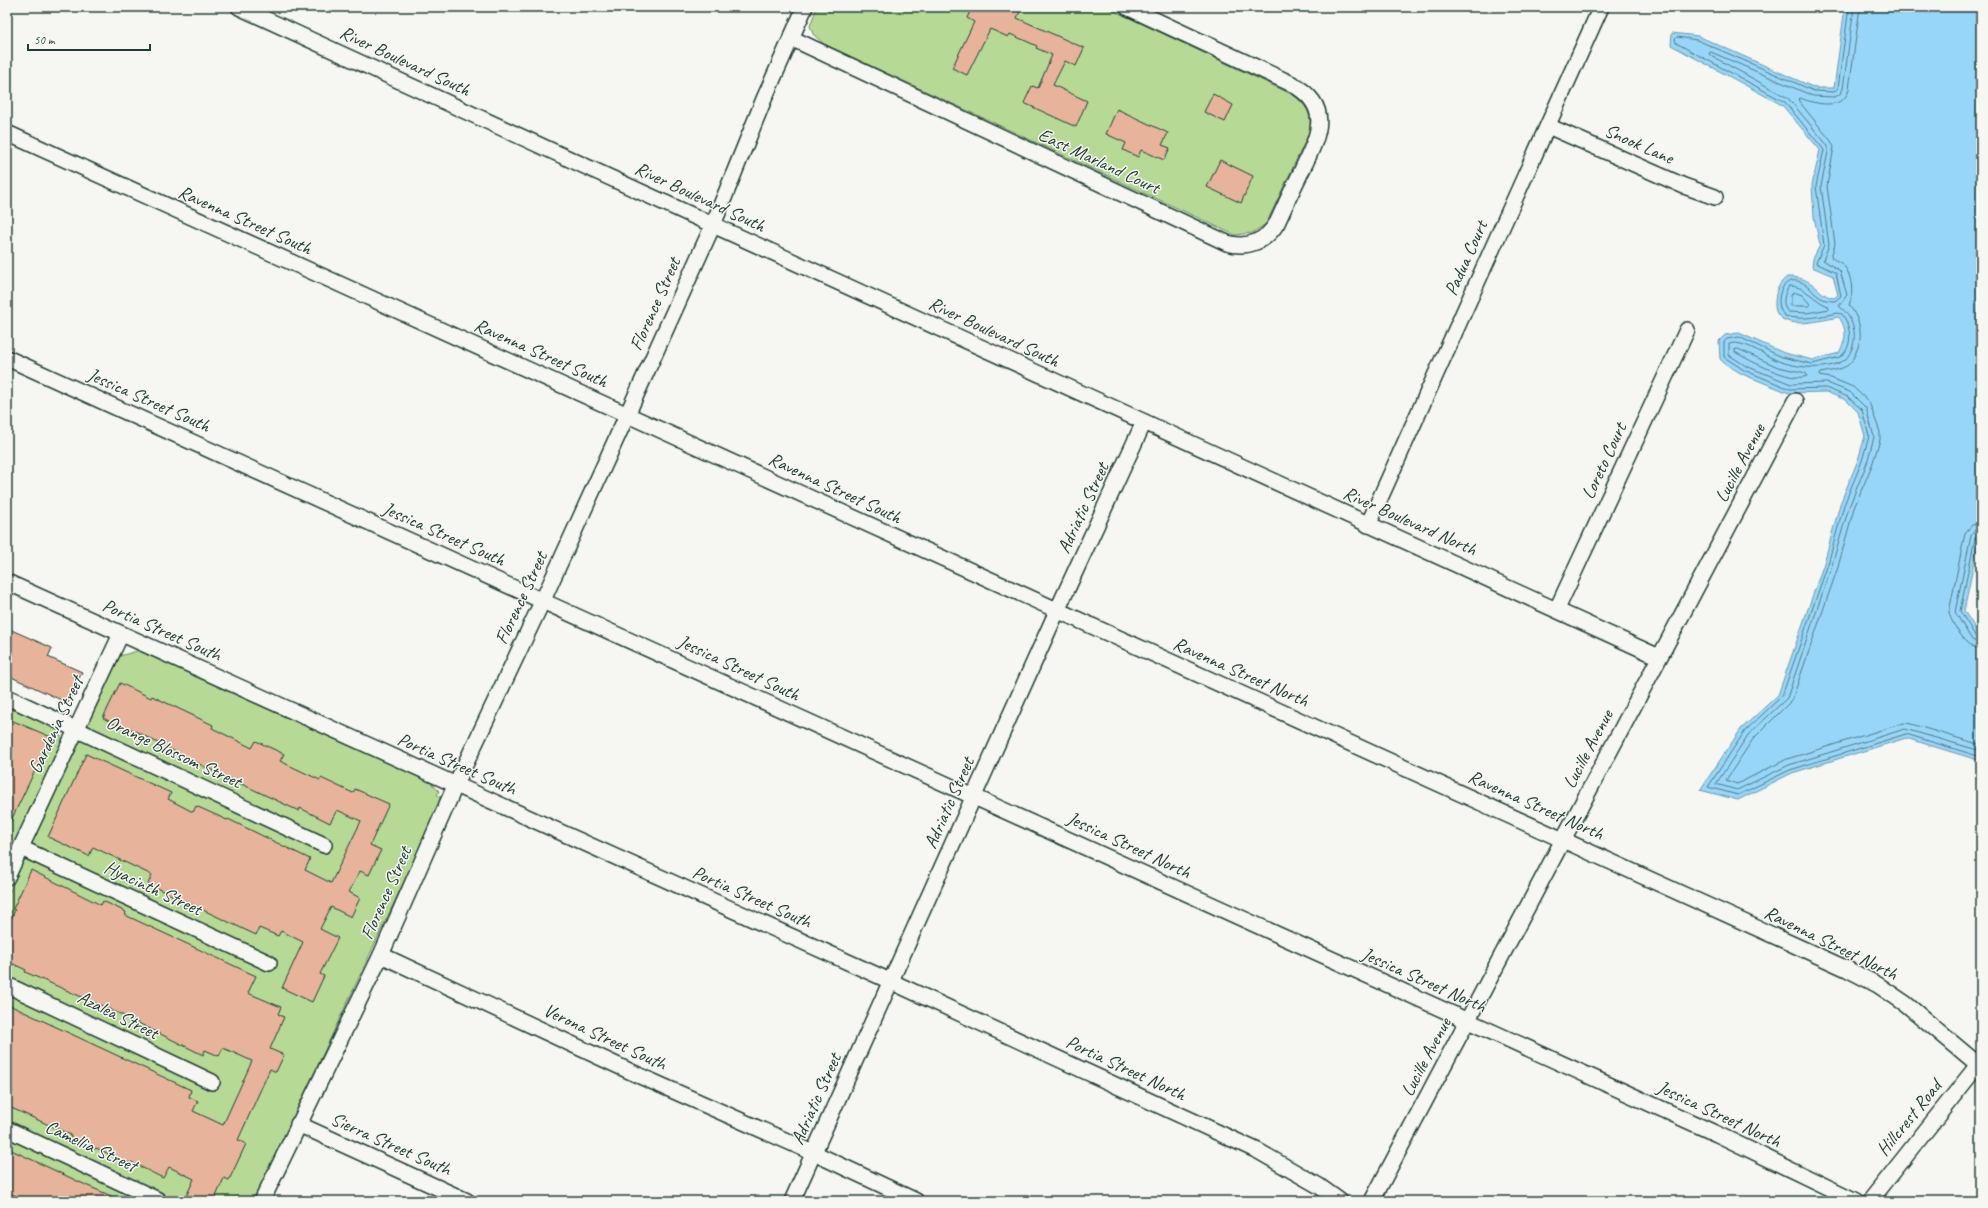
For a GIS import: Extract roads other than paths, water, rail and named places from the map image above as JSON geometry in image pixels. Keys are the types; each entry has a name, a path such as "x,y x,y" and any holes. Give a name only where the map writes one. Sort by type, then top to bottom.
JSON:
{"street":[{"name":"River Boulevard South","path":"238,7 1144,422"},
{"name":"Florence Street","path":"262,1201 381,955 455,786 543,600 627,415 713,225 804,7"},
{"name":"East Marland Court","path":"791,38 1220,240 1235,246 1249,245 1264,239 1277,223 1315,142 1319,126 1317,110 1308,96 1292,84 1127,7"},
{"name":"Padua Court","path":"1368,524 1601,7"},
{"name":"Snook Lane","path":"1548,126 1684,186 1715,197"},
{"name":"Ravenna Street South","path":"7,133 1057,611"},
{"name":"Loreto Court","path":"1556,609 1687,330"},
{"name":"Jessica Street South","path":"7,358 543,600 974,797"},
{"name":"Lucille Avenue","path":"1372,1201 1795,401"},
{"name":"River Boulevard North","path":"1144,422 1659,657"},
{"name":"Adriatic Street","path":"792,1201 1057,611 1144,422"},
{"name":"Portia Street South","path":"7,582 890,982"},
{"name":"Ravenna Street North","path":"1057,611 1847,969 1878,985 1906,1004 1980,1064"},
{"name":"Gardenia Street","path":"7,877 121,634"},
{"name":"Orange Blossom Street","path":"7,697 324,845"},
{"name":"Jessica Street North","path":"974,797 1717,1134 1856,1201"},
{"name":"Hyacinth Street","path":"21,848 269,963"},
{"name":"Verona Street South","path":"381,955 640,1076 814,1153 916,1201"},
{"name":"Portia Street North","path":"890,982 1258,1151 1308,1179 1340,1201"},
{"name":"Azalea Street","path":"7,985 212,1082"},
{"name":"Hillcrest Road","path":"1870,1201 1980,1064"},
{"name":"Sierra Street South","path":"298,1124 467,1201"},
{"name":"Camellia Street","path":"7,1129 158,1200"}],"water":[{"path":"1845,7 1981,7 1981,529 1964,611 1981,637 1981,761 1906,738 1792,773 1738,800 1700,790 1741,729 1778,695 1824,563 1840,504 1858,460 1865,436 1858,412 1846,400 1826,392 1789,393 1742,374 1720,359 1719,341 1725,335 1739,333 1784,353 1813,360 1839,353 1843,343 1845,331 1839,317 1799,323 1789,322 1781,318 1776,312 1776,293 1778,287 1787,277 1799,278 1807,281 1823,294 1830,297 1834,298 1838,295 1833,276 1812,267 1813,259 1820,245 1814,217 1812,185 1820,150 1782,105 1671,45 1672,33 1698,36 1815,88 1834,88"}]}
